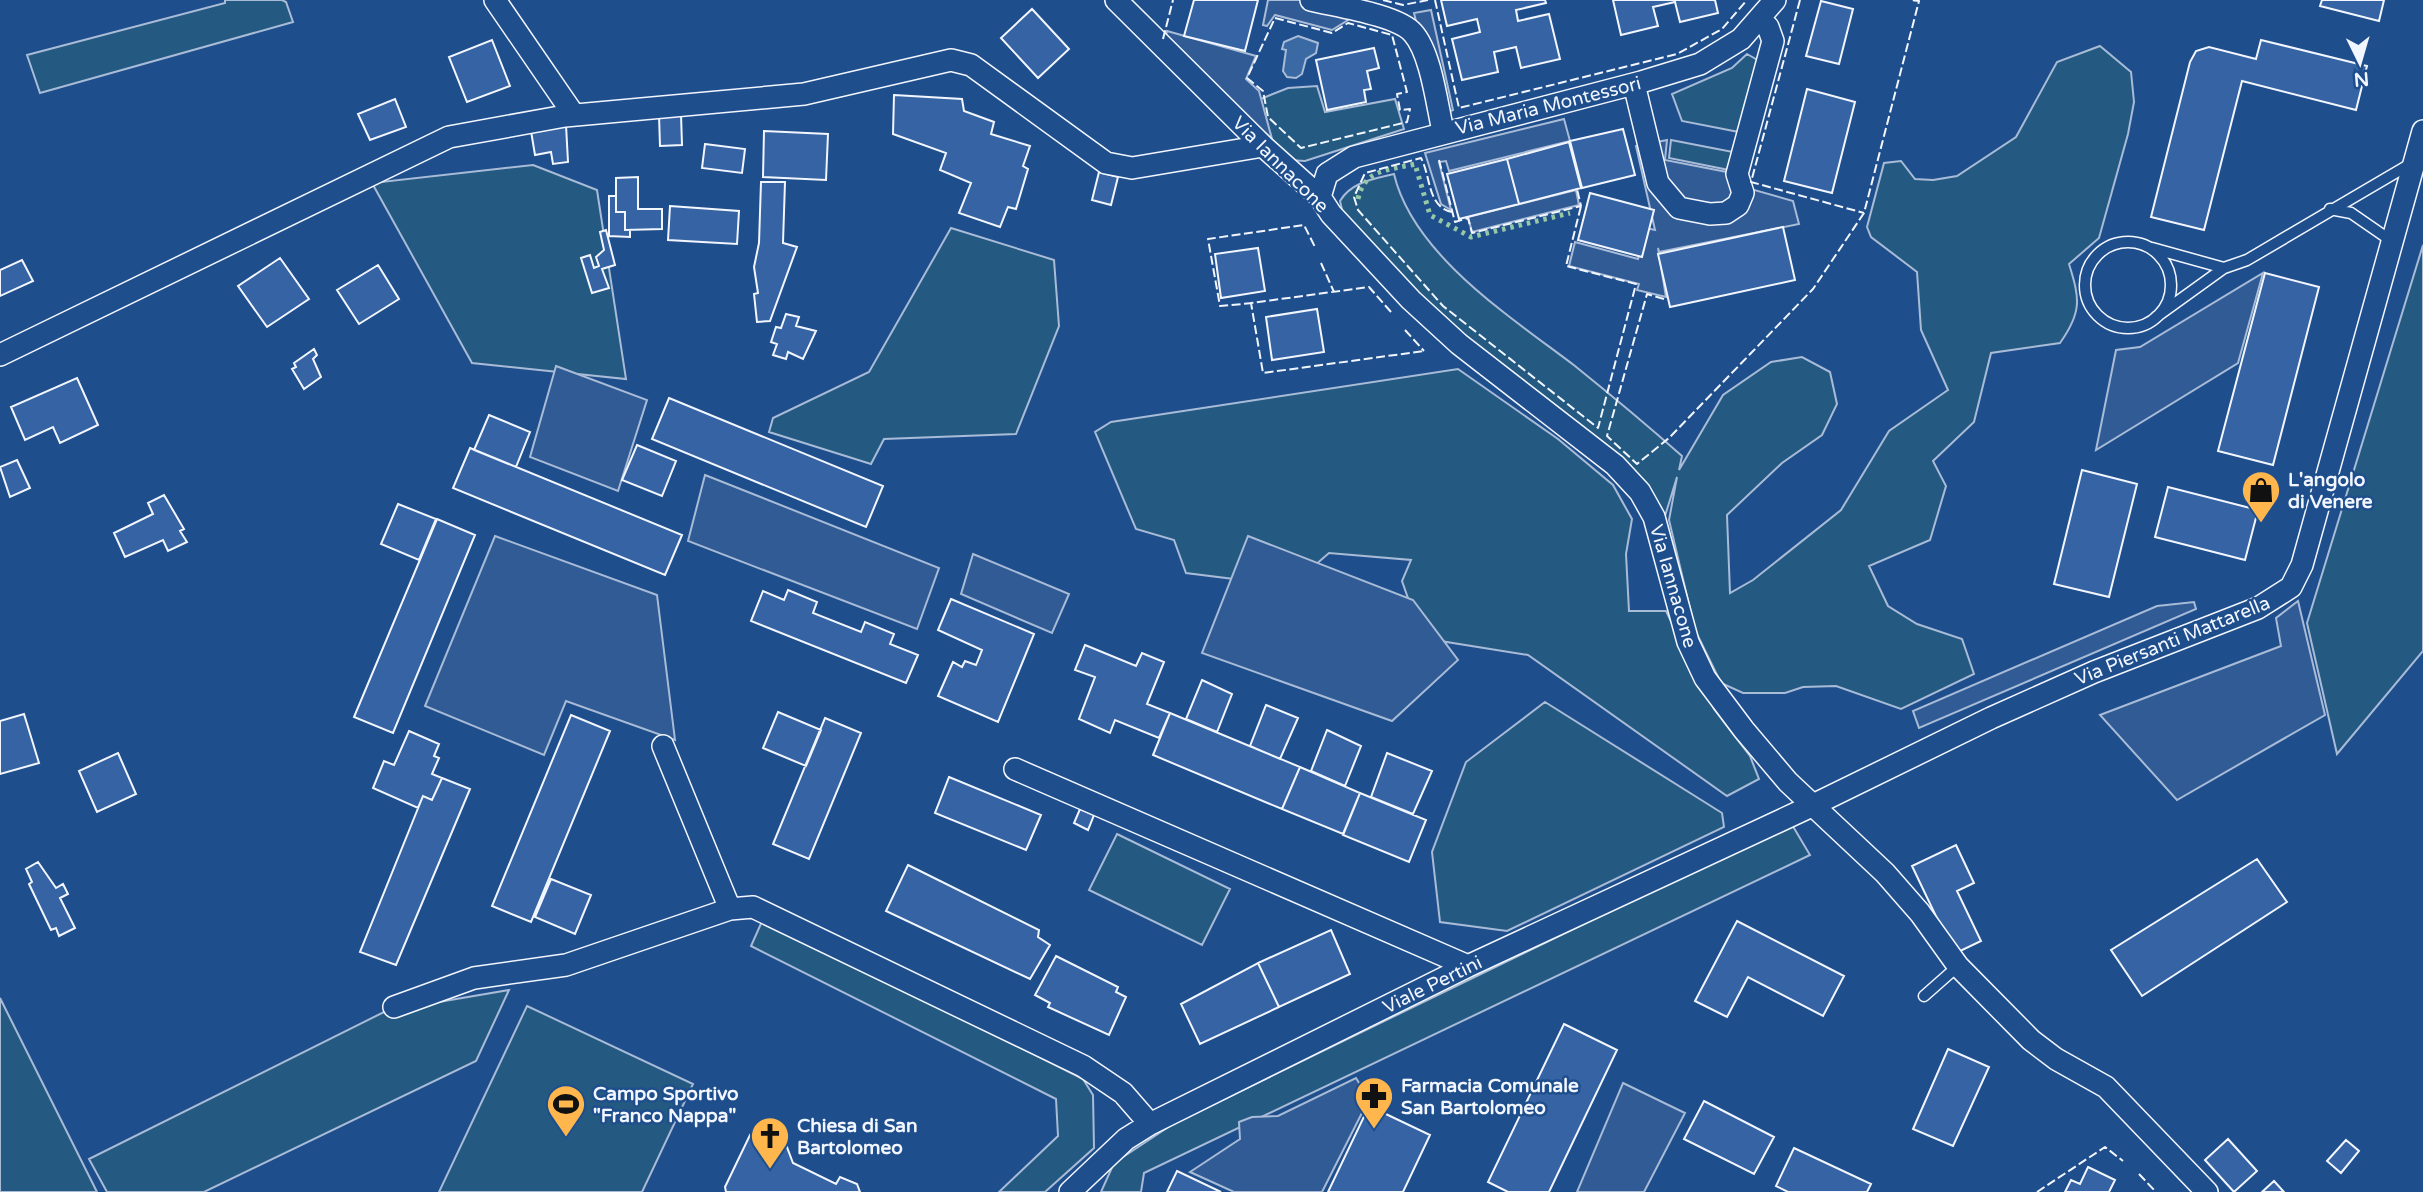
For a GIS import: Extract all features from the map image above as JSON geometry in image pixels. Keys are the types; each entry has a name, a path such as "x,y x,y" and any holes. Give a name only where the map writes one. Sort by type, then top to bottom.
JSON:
{"street":[{"path":"495,0 574,115"},
{"name":"Via Iannacone","path":"1116,0 1263,146 1320,197 1366,252 1450,335 1615,465 1640,492 1654,517 1688,642 1705,678 1787,782 1885,873 1920,913 1958,966 2043,1051 2106,1087 2207,1192"},
{"path":"1311,0 1387,19 1412,31 1423,49 1443,131"},
{"name":"Via Maria Montessori","path":"1320,197 1324,179 1335,166 1354,157 1443,131 1634,84 1700,64 1741,38 1760,20 1775,0"},
{"path":"1634,84 1658,183 1679,208 1710,214 1726,213 1738,205 1743,193 1737,174 1773,41 1768,27 1760,20"},
{"path":"0,355 449,136 574,115 804,94 951,60 971,65 1106,163 1132,169 1263,146"},
{"name":"Via Piersanti Mattarella","path":"1812,806 1991,718 2094,671 2258,608 2291,587 2302,565 2423,131"},
{"path":"663,746 730,909"},
{"path":"1015,769 1468,966"},
{"name":"Viale Pertini","path":"1070,1192 1126,1139 1150,1124 1468,966 1812,806"},
{"path":"394,1007 474,978 566,965 730,909 753,906 1083,1066 1123,1093 1150,1124"}],"lane":[{"path":"2224,268 2122,242 2108,246 2088,268 2084,282 2089,304 2103,321 2117,327 2132,328 2156,317 2224,268 2247,260 2330,209 2415,162"},
{"path":"2330,209 2351,212 2393,242"},
{"path":"2149,247 2167,267 2171,281 2170,294 2156,317"},
{"path":"1924,996 1958,966"}],"shaded area":[{"path":"225,0 282,0 286,2 293,22 40,93 27,55 225,3"},
{"path":"1268,0 1336,0 1352,5 1348,20 1332,30 1275,15 1267,26 1263,25"},
{"path":"1431,10 1453,110 1439,115 1414,13"},
{"path":"1167,31 1256,56 1246,79 1259,91 1272,139 1165,40"},
{"path":"1298,36 1318,43 1316,53 1306,59 1302,74 1296,78 1287,77 1283,71 1286,50 1282,49 1284,42"},
{"path":"2100,46 2131,72 2134,102 2128,134 2099,238 2069,264 2077,296 2072,322 2060,343 1991,353 1974,422 1933,461 1946,486 1930,540 1869,566 1888,606 1917,624 1962,639 1974,674 1901,709 1836,686 1803,687 1785,693 1743,693 1721,683 1695,630 1669,520 1677,477 1665,516 1629,476 1472,353 1343,214 1340,201 1357,185 1394,174 1405,204 1421,231 1443,258 1495,306 1575,366 1682,456 1679,470 1723,395 1771,362 1802,357 1830,372 1837,404 1822,435 1782,463 1727,515 1730,593 1753,580 1841,510 1889,431 1948,390 1921,330 1917,272 1871,237 1867,227 1884,163 1901,161 1915,179 1933,180 1957,176 2016,137 2057,62"},
{"path":"1747,54 1761,62 1744,133 1682,121 1672,94 1732,68"},
{"path":"1317,86 1325,112 1395,99 1404,129 1305,161 1289,160 1270,140 1258,100 1288,88"},
{"path":"1564,119 1570,141 1449,171 1446,161 1439,162 1451,210 1441,204 1425,153"},
{"path":"1667,140 1665,160 1737,174 1747,188 1793,201 1799,224 1659,252 1658,248 1666,297 1637,290 1639,284 1569,266 1575,242 1638,259 1646,228 1655,230 1636,146"},
{"path":"1671,140 1733,152 1729,170 1669,158"},
{"path":"533,165 597,190 626,379 472,363 372,183"},
{"path":"1576,190 1579,205 1472,232 1468,217"},
{"path":"951,228 1054,260 1059,326 1016,434 884,439 871,464 769,432 773,418 869,372"},
{"path":"2423,245 2423,651 2337,754 2307,623"},
{"path":"2263,273 2238,363 2096,450 2116,350 2140,347"},
{"path":"556,366 647,400 618,491 530,457"},
{"path":"1458,369 1558,439 1613,485 1632,519 1626,554 1629,611 1666,611 1714,709 1750,756 1759,779 1727,796 1528,655 1422,638 1402,581 1411,560 1329,553 1291,586 1186,573 1174,540 1136,529 1095,432 1111,422"},
{"path":"705,475 939,568 917,629 688,541"},
{"path":"495,536 657,595 675,740 566,701 544,755 425,706"},
{"path":"1248,536 1413,600 1458,660 1392,721 1202,653"},
{"path":"973,554 1069,594 1052,633 961,594"},
{"path":"2298,601 2325,715 2177,800 2100,715 2281,646 2276,618"},
{"path":"2194,602 2196,609 1919,728 1913,711 2157,606"},
{"path":"1545,702 1722,813 1724,827 1507,931 1440,922 1432,852 1466,762"},
{"path":"1791,823 1810,855 1144,1173 1141,1192 1101,1192 1114,1163 1173,1124"},
{"path":"1117,834 1230,889 1202,945 1089,890"},
{"path":"763,919 1083,1079 1093,1095 1094,1148 1045,1192 999,1192 1058,1136 1056,1099 751,946"},
{"path":"509,990 476,1061 204,1192 107,1192 89,1159 386,1011"},
{"path":"0,998 97,1192 0,1192"},
{"name":"Campo Sportivo \"Franco Nappa\"","path":"527,1006 693,1084 642,1192 439,1192"},
{"path":"1356,1078 1369,1099 1322,1192 1234,1192 1190,1172 1240,1139 1239,1122 1252,1117 1278,1116"},
{"path":"1623,1083 1685,1113 1644,1192 1577,1192"}],"building":[{"path":"1194,0 1258,0 1245,51 1184,36"},
{"path":"1441,0 1545,0 1546,3 1516,10 1518,21 1549,14 1560,59 1521,68 1516,47 1494,52 1498,72 1462,80 1452,39 1480,32 1477,19 1447,26"},
{"path":"1613,0 1715,0 1718,13 1680,22 1675,2 1653,7 1658,26 1621,35"},
{"path":"2322,0 2384,0 2379,21 2320,6"},
{"path":"1821,1 1853,9 1839,64 1806,56"},
{"path":"1032,9 1069,49 1038,78 1001,38"},
{"path":"492,40 510,86 467,102 449,57"},
{"path":"2261,40 2367,66 2356,110 2242,81 2204,230 2151,217 2190,62 2196,51 2209,47 2256,59"},
{"path":"1374,48 1379,68 1367,71 1371,89 1364,90 1366,102 1327,110 1316,60"},
{"path":"1807,89 1855,102 1832,193 1784,181"},
{"path":"894,95 962,99 964,111 994,122 991,134 1030,146 1023,166 1028,169 1016,209 1008,207 1000,227 959,213 971,183 940,170 946,153 893,134"},
{"path":"395,99 406,127 370,140 358,114"},
{"path":"681,114 682,145 660,146 659,115"},
{"path":"566,125 568,162 553,164 551,152 535,155 531,131"},
{"path":"1623,129 1635,175 1582,188 1570,141"},
{"path":"764,131 828,134 826,180 763,177"},
{"path":"1569,142 1581,188 1519,204 1507,159"},
{"path":"705,144 745,149 742,173 702,168"},
{"path":"1507,159 1519,204 1459,219 1447,174"},
{"path":"1099,172 1118,177 1111,205 1092,200"},
{"path":"638,177 638,209 662,209 662,229 625,230 625,212 616,212 616,178"},
{"path":"761,182 785,182 783,243 797,247 770,321 757,322 754,294 758,293 754,267 759,243"},
{"path":"1590,193 1654,210 1642,257 1578,240"},
{"path":"609,196 616,196 616,212 625,212 625,230 630,230 630,237 609,236"},
{"path":"670,206 739,211 737,244 668,240"},
{"path":"1783,227 1795,280 1670,307 1658,254"},
{"path":"606,230 615,265 602,269 609,288 592,293 581,258 590,255 594,268 599,266 596,257 604,250 600,232"},
{"path":"1258,248 1265,291 1221,298 1215,254"},
{"path":"280,258 309,299 267,327 238,286"},
{"path":"22,260 33,281 0,296 0,270"},
{"path":"378,265 399,299 359,324 337,290"},
{"path":"2265,273 2319,287 2273,465 2218,451"},
{"path":"1317,309 1324,352 1272,360 1266,317"},
{"path":"786,314 799,317 796,326 816,331 803,359 788,352 786,359 773,355 777,344 771,342 776,327 781,328"},
{"path":"314,349 317,355 313,359 321,377 304,389 292,369 296,367 294,363"},
{"path":"77,378 98,425 60,443 53,427 25,440 11,407"},
{"path":"669,398 883,486 866,527 652,439"},
{"path":"489,415 530,432 516,467 474,450"},
{"path":"637,445 676,461 662,496 622,480"},
{"path":"470,448 682,535 665,575 453,488"},
{"path":"17,460 30,488 10,497 0,467"},
{"path":"2082,470 2137,484 2109,597 2054,584"},
{"path":"2168,487 2258,510 2245,560 2155,537"},
{"path":"164,495 184,529 180,531 187,542 168,551 163,540 125,557 114,533 153,514 148,503"},
{"path":"398,504 436,519 419,560 381,544"},
{"path":"437,519 475,535 393,733 354,717"},
{"path":"788,590 817,602 813,613 861,632 865,622 894,634 890,644 918,655 906,683 751,621 763,591 784,600"},
{"path":"951,599 1034,634 998,722 938,696 953,662 962,667 965,661 976,665 982,650 938,630"},
{"path":"1085,645 1136,666 1142,653 1164,662 1147,704 1170,713 1159,738 1115,720 1110,733 1079,719 1095,677 1075,670"},
{"path":"1202,680 1232,694 1217,732 1186,719"},
{"path":"1266,705 1298,718 1280,759 1250,746"},
{"path":"778,712 821,730 806,766 763,748"},
{"path":"1170,713 1300,767 1282,809 1153,755"},
{"path":"24,714 39,763 0,774 0,721"},
{"path":"571,715 610,731 531,922 492,906"},
{"path":"825,718 861,733 809,859 773,844"},
{"path":"1327,730 1361,746 1345,786 1311,771"},
{"path":"409,731 439,744 434,756 439,758 432,774 442,778 432,800 423,796 418,808 373,788 384,761 394,765"},
{"path":"118,753 136,794 97,812 79,771"},
{"path":"1387,753 1432,771 1413,814 1371,797"},
{"path":"1300,767 1360,793 1343,834 1282,809"},
{"path":"949,777 1041,815 1026,850 935,813"},
{"path":"442,778 470,789 396,965 360,952 423,796 432,800"},
{"path":"1360,793 1426,820 1409,862 1343,835"},
{"path":"1080,809 1094,815 1088,830 1074,823"},
{"path":"1956,845 1974,883 1957,891 1981,941 1954,954 1912,866"},
{"path":"2257,859 2287,902 2142,996 2111,950"},
{"path":"38,862 56,888 63,884 68,894 60,898 75,928 59,936 56,928 51,930 29,884 32,882 26,869"},
{"path":"908,865 1039,930 1038,937 1050,945 1030,979 886,911"},
{"path":"551,879 591,895 575,934 535,917"},
{"path":"1737,921 1844,976 1823,1016 1748,977 1727,1017 1695,1001"},
{"path":"1331,930 1350,974 1279,1007 1258,963"},
{"path":"1056,956 1118,987 1116,992 1126,997 1109,1035 1048,1007 1050,1003 1035,995"},
{"path":"1258,963 1279,1007 1200,1044 1181,1004"},
{"path":"1564,1024 1617,1050 1549,1192 1508,1192 1488,1182"},
{"path":"1948,1049 1989,1067 1953,1146 1913,1129"},
{"path":"1704,1101 1774,1137 1754,1174 1684,1139"},
{"path":"1369,1106 1430,1135 1403,1192 1328,1192"},
{"name":"Chiesa di San Bartolomeo","path":"750,1135 774,1145 785,1142 793,1163 836,1184 840,1177 857,1184 860,1192 726,1192 725,1187"},
{"path":"2228,1139 2257,1171 2234,1192 2205,1160"},
{"path":"2346,1140 2359,1151 2341,1173 2327,1161"},
{"path":"1794,1148 1871,1184 1867,1192 1788,1192 1776,1186"},
{"path":"2088,1167 2115,1180 2109,1192 2065,1192 2071,1180 2080,1184"},
{"path":"1177,1171 1221,1192 1167,1192"},
{"path":"2274,1181 2284,1192 2262,1192"}],"hedge":[{"path":"1358,199 1361,189 1372,176 1415,164 1430,215 1471,237 1570,213"}],"fence":[{"path":"1163,39 1173,0"},
{"path":"1383,0 1403,5 1428,0"},
{"path":"1435,0 1459,108 1677,54 1722,29 1747,0"},
{"path":"1800,0 1751,182 1864,213"},
{"path":"1664,299 1647,294 1607,436 1637,464 1669,438 1813,289 1864,213 1919,1 1911,0"},
{"path":"1275,18 1332,33 1348,23 1392,35 1407,92 1397,94 1400,110 1410,109 1407,122 1301,148 1268,117 1263,91 1247,78 1275,18"},
{"path":"1452,212 1438,204 1421,158 1365,173 1354,197 1358,210 1443,306 1598,428 1636,284 1566,266 1581,206"},
{"path":"1439,160 1455,222 1468,218 1472,233 1581,206 1577,189"},
{"path":"1253,303 1220,306 1208,239 1304,225 1315,247"},
{"path":"1321,263 1334,292"},
{"path":"1391,312 1369,287 1251,303 1263,373 1424,351"},
{"path":"1405,330 1424,351"},
{"path":"2037,1192 2105,1147 2123,1161"},
{"path":"2139,1174 2156,1192"}],"place":[{"name":"L'angolo di Venere","path":"2261,524"},
{"name":"Farmacia Comunale San Bartolomeo","path":"1374,1130"},
{"name":"Campo Sportivo \"Franco Nappa\"","path":"566,1138"},
{"name":"Chiesa di San Bartolomeo","path":"770,1170"}]}
